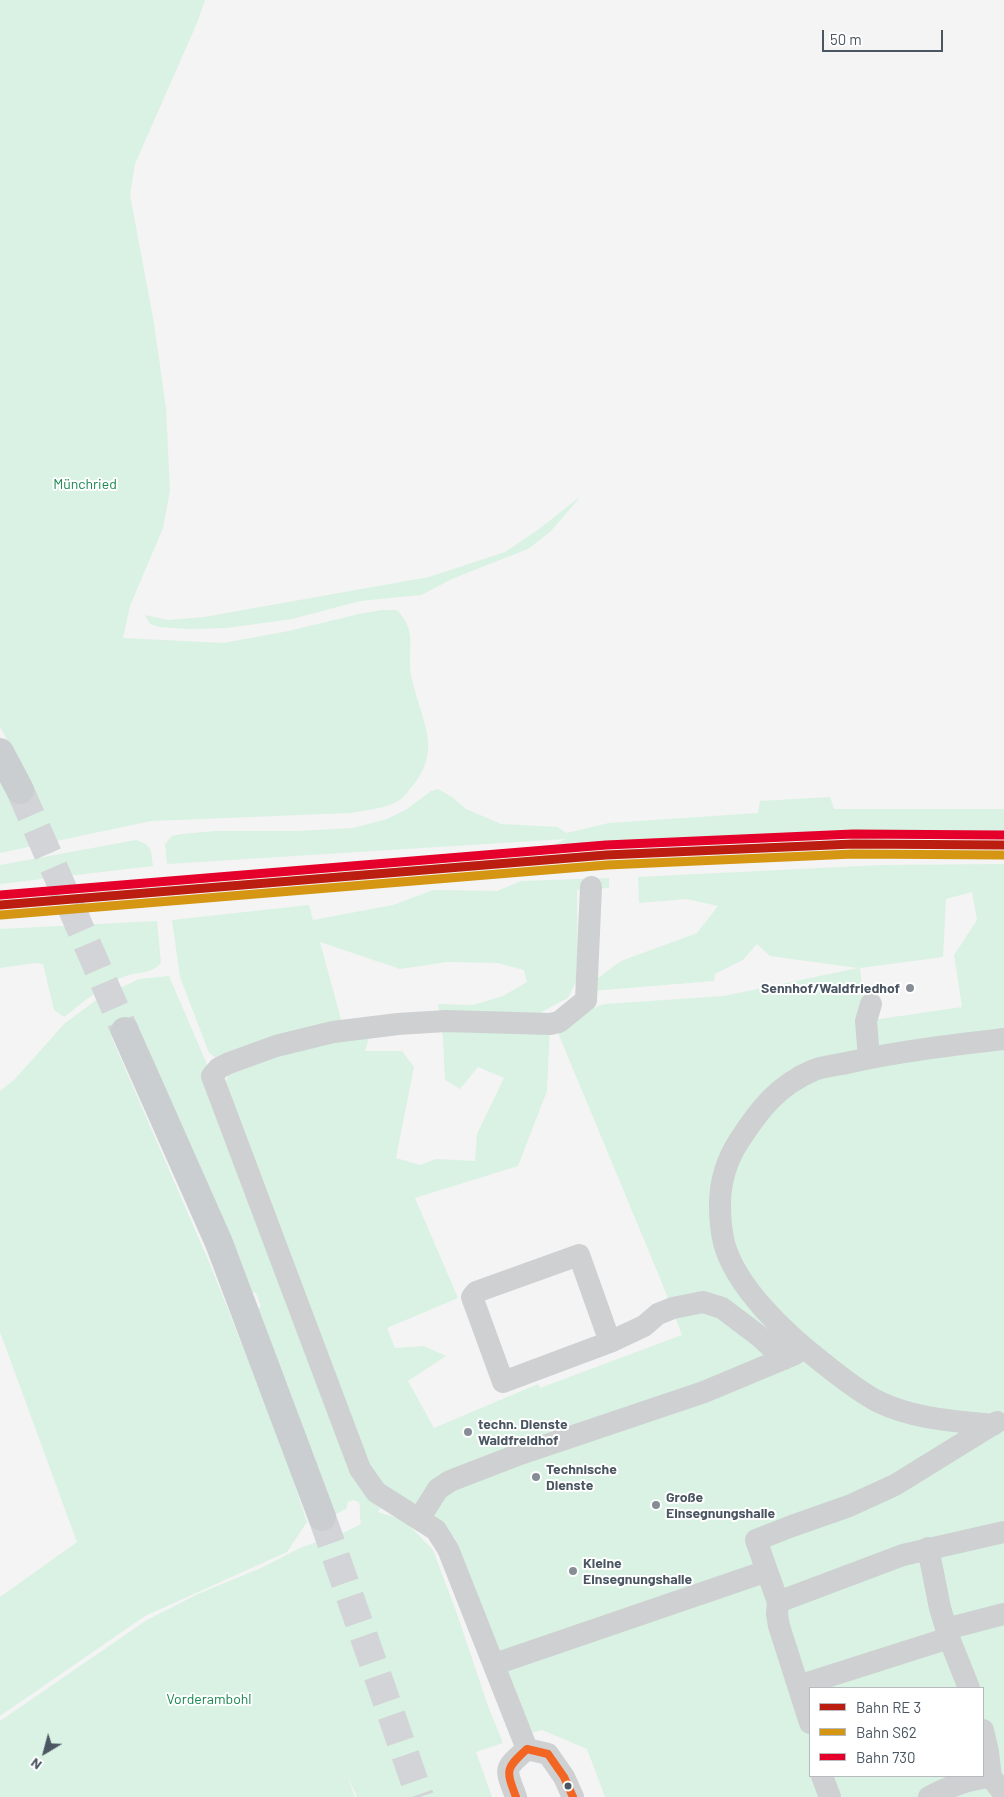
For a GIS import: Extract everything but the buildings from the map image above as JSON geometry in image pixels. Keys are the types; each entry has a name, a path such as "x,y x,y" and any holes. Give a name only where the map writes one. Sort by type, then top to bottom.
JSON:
{"main road":[{"path":"0,752 20,790"},
{"path":"124,1031 219,1244 322,1517"}],"lane":[{"path":"528,1749 448,1549 436,1530 376,1492 360,1469 212,1076 219,1068 229,1063 276,1046 333,1032 398,1024 446,1021 540,1024 559,1022 586,1000 591,887"},
{"path":"869,1058 866,1021 870,1004"},
{"path":"998,1421 916,1415 879,1402 845,1381 805,1350 765,1310 737,1273 725,1245 720,1226 720,1192 726,1164 759,1111 779,1091 815,1070 869,1058 1004,1039"},
{"path":"610,1342 579,1255 476,1292 472,1297 503,1382 610,1342 644,1326 658,1314 673,1308 703,1302 722,1308 759,1336 784,1359"},
{"path":"419,1519 438,1490 450,1481 520,1454 704,1392 805,1350"},
{"path":"809,1720 779,1626 778,1602 756,1540 849,1506 895,1485 998,1421"},
{"path":"778,1602 902,1555 1004,1532"},
{"path":"928,1548 940,1608 969,1687"},
{"path":"495,1664 767,1571"},
{"path":"798,1686 1004,1614"},
{"path":"984,1734 997,1785"},
{"path":"516,1797 507,1775 509,1765 528,1749"},
{"path":"528,1749 548,1754 564,1776 573,1797"},
{"path":"822,1777 830,1797"},
{"path":"929,1797 957,1783 976,1778 997,1785"}],"green space":[{"name":"Münchried","path":"0,0 205,0 197,23 135,164 130,195 154,323 166,408 170,491 163,528 130,606 123,638 223,643 289,631 359,614 382,610 397,610 410,633 411,675 427,734 428,750 419,778 402,798 393,804 350,813 151,821 0,853 0,779 16,755 0,727"},
{"path":"581,496 550,532 528,549 454,578 421,595 360,601 292,619 227,628 189,629 160,627 150,624 145,615 168,620 204,617 429,577 505,552 539,529"},
{"path":"438,789 452,797 466,809 501,824 558,827 566,833 609,823 758,813 760,801 830,797 834,809 1004,809 1004,836 814,834 683,837 545,849 566,839 167,864 165,844 172,836 216,831 298,831 353,828 387,819 407,809 431,791"},
{"path":"136,840 146,844 150,849 153,866 0,884 0,865"},
{"path":"1004,864 1004,1797 605,1797 587,1749 542,1730 531,1733 456,1540 444,1524 388,1494 370,1473 224,1086 229,1073 312,1043 369,1038 365,1051 402,1051 414,1067 396,1158 420,1165 436,1159 475,1161 477,1134 504,1078 478,1067 460,1089 445,1080 443,1038 438,1004 473,1005 503,996 527,982 524,970 498,963 447,962 400,969 320,942 342,1023 219,1060 209,1053 180,977 172,920 309,905 313,920 393,905 433,890 497,891 521,881 609,878 609,888 577,890 578,978 568,998 541,1012 550,1024 547,1091 518,1166 415,1198 458,1298 387,1328 395,1348 424,1346 446,1356 408,1381 434,1428 538,1384 540,1388 682,1335 558,1033 584,1011 605,1004 724,996 858,968 770,956 757,944 743,960 715,974 714,981 579,992 621,961 697,933 718,906 686,899 639,903 638,877 881,865","holes":["972,892 977,920 954,955 962,1007 866,1021 860,968 943,957 946,899"]},
{"path":"157,921 161,963 149,971 131,974 109,984 64,1017 54,1010 43,964 35,963 0,968 0,929"},
{"name":"Vorderambohl","path":"169,976 212,1076 360,1469 387,1499 378,1512 404,1520 433,1550 503,1743 476,1752 492,1797 357,1797 347,1775 355,1797 0,1797 0,1721 147,1620 198,1594 261,1568 300,1548 343,1533 361,1524 359,1502 353,1500 348,1502 346,1509 336,1514 256,1309 261,1307 256,1293 252,1292 238,1254 228,1238 139,1027 111,1036 209,1262 280,1439 307,1522 287,1552 145,1616 0,1716 0,1597 77,1542 0,1332 0,1091 14,1080 65,1023 99,998 139,979"}],"tunnel":[{"path":"20,790 125,1031"},
{"path":"322,1517 420,1797"}],"transit line":[{"path":"0,905 606,855 853,844 1004,845"},
{"path":"516,1797 510,1781 509,1770 527,1749 548,1754 564,1777 573,1797"}],"rail line":[{"name":"730","path":"0,895 606,845 853,834 1004,835"},
{"name":"S62","path":"1,915 607,865 853,854 1004,855"}],"place":[{"name":"Sennhof/Waldfriedhof","path":"910,988"},
{"name":"techn. Dienste Waldfreidhof","path":"468,1432"},
{"name":"Technische Dienste","path":"536,1477"},
{"name":"Große Einsegnungshalle","path":"656,1505"},
{"name":"Kleine Einsegnungshalle","path":"573,1571"}]}
